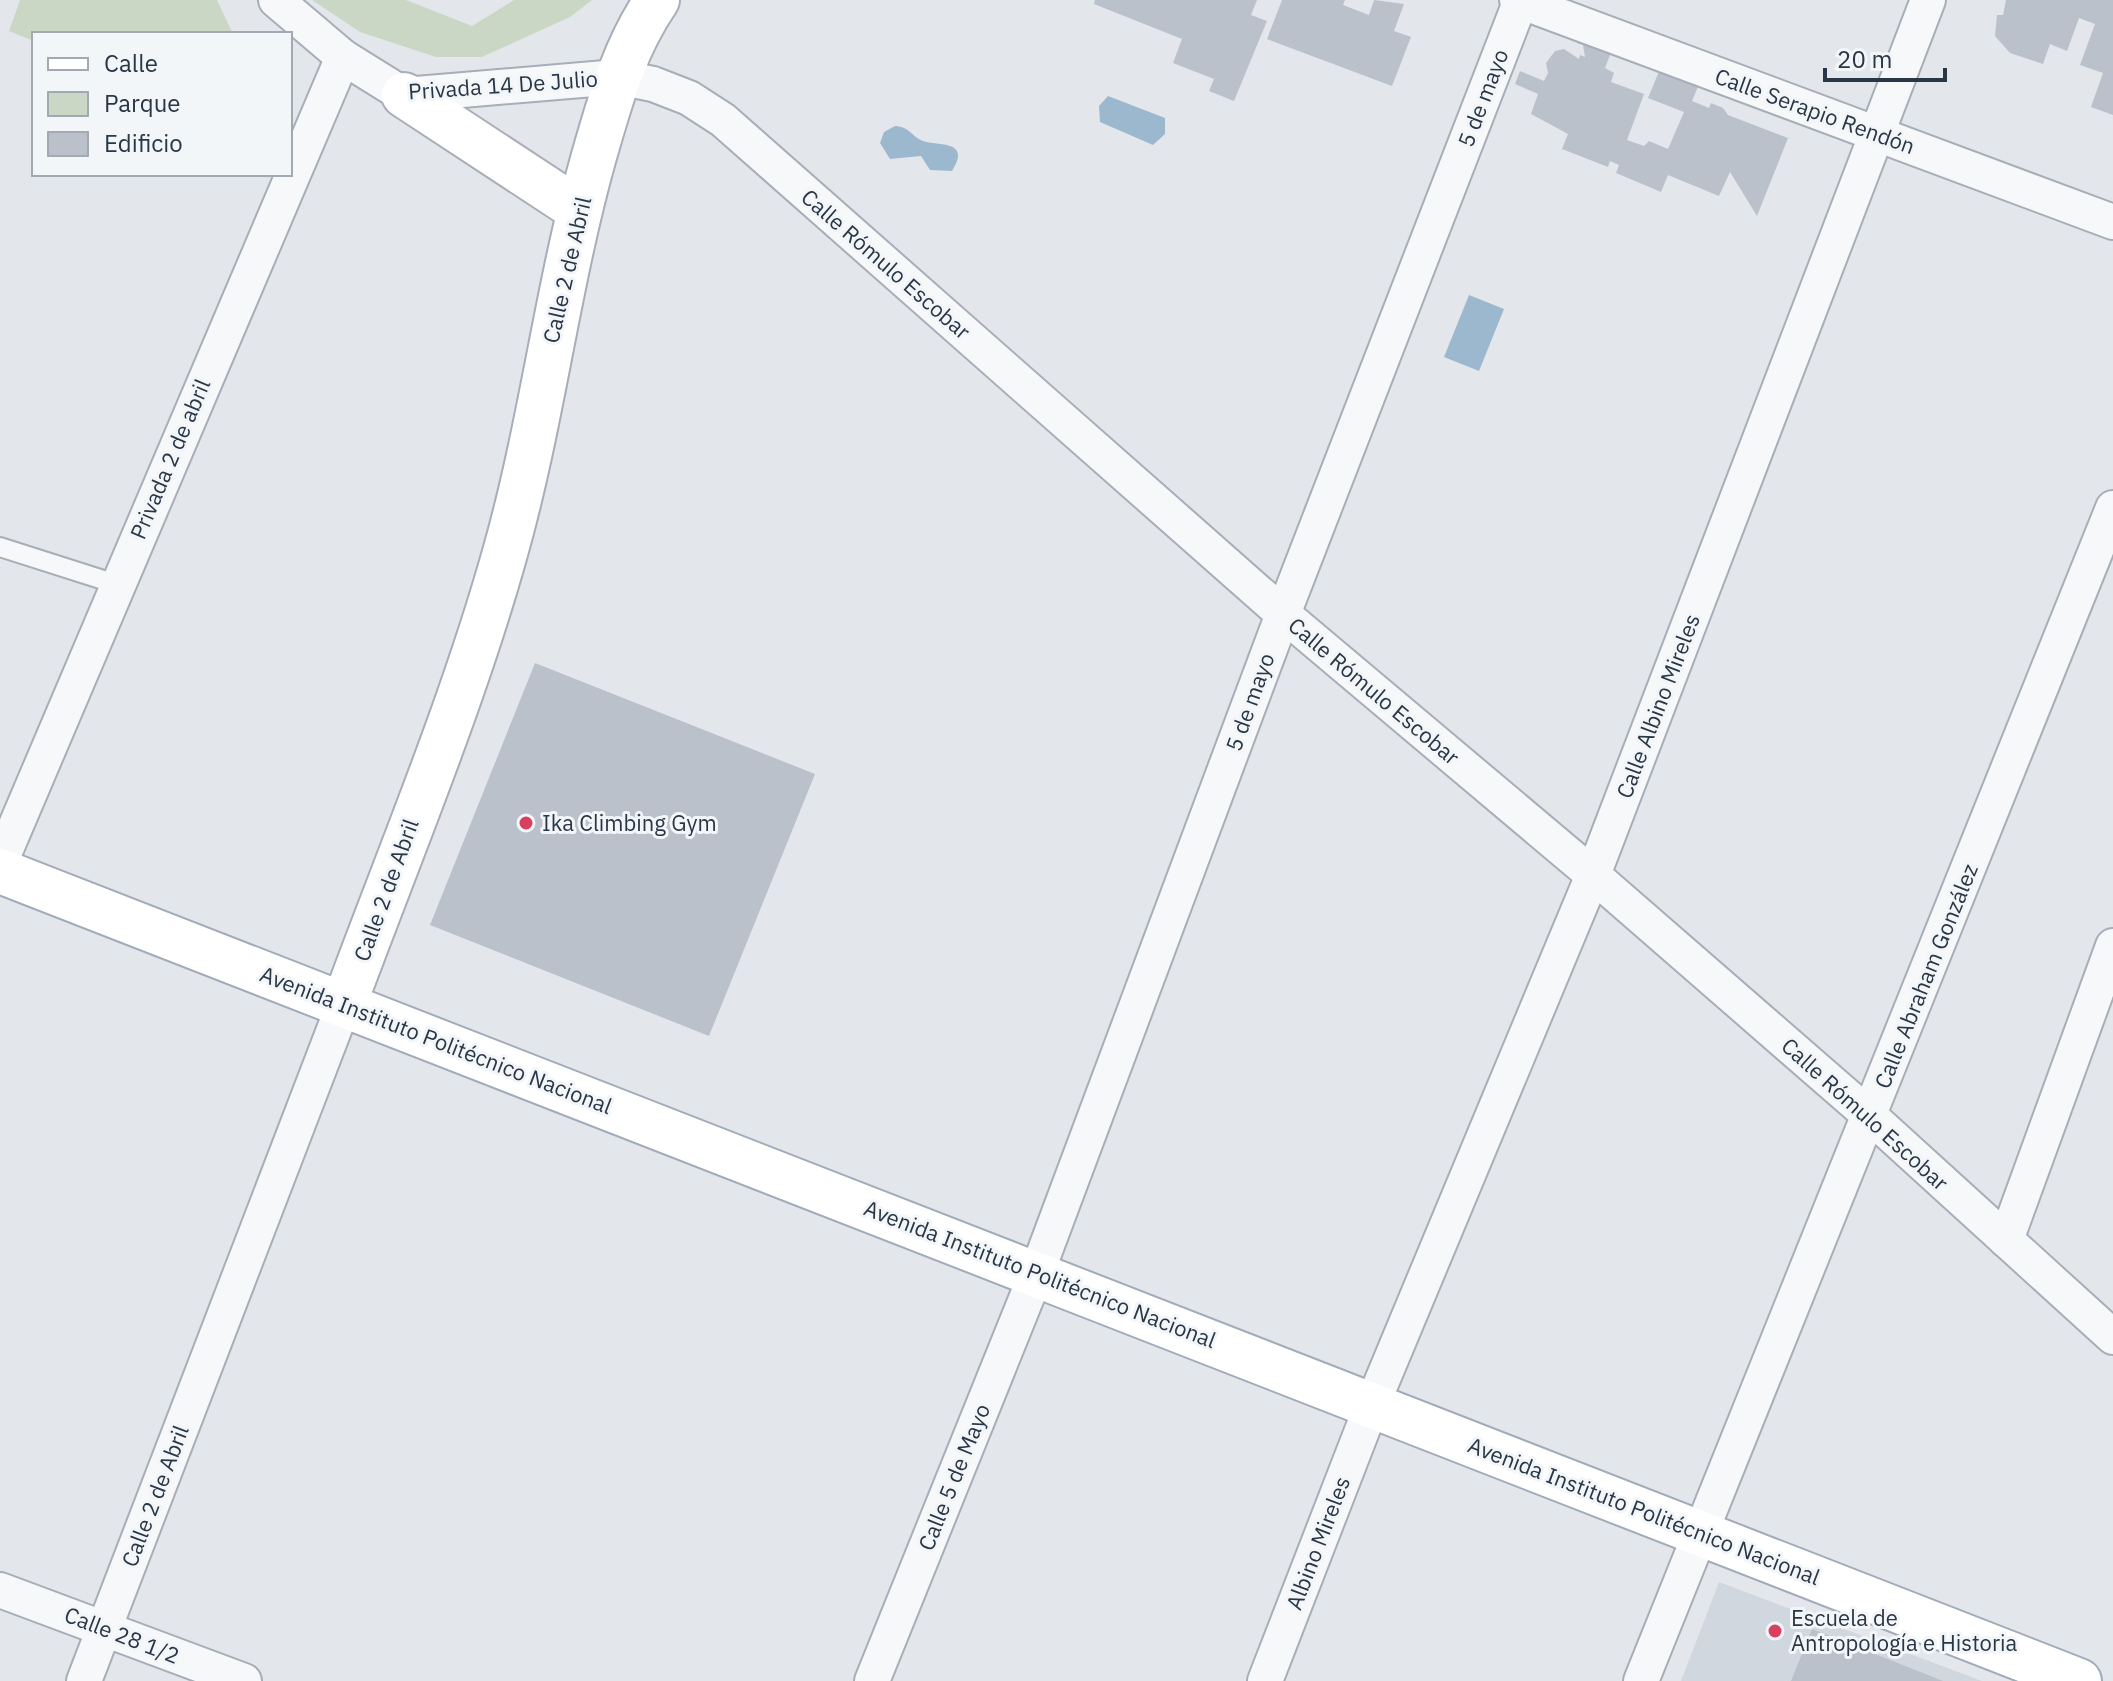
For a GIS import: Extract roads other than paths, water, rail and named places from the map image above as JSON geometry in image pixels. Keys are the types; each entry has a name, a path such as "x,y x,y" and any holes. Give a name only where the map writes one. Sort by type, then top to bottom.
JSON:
{"main road":[{"name":"Calle 2 de Abril","path":"344,1004 474,652 506,551 579,210 617,77 643,21 657,0"},
{"path":"404,95 579,210"},
{"name":"Avenida Instituto Politécnico Nacional","path":"0,871 1037,1272 2079,1681"}],"street":[{"name":"Privada 14 De Julio","path":"276,0 343,57 404,95 617,77"},
{"name":"Calle Albino Mireles","path":"1372,1405 1593,875 1928,0"},
{"name":"Calle Serapio Rendón","path":"1520,1 2113,222"},
{"name":"5 de mayo","path":"1037,1272 1283,614 1520,1"},
{"name":"Privada 2 de abril","path":"292,175 343,57"},
{"name":"Calle Rómulo Escobar","path":"617,77 653,84 689,98 723,120 1283,614 1593,875 1870,1116 2113,1337"},
{"name":"Privada 2 de abril","path":"0,863 292,176"},
{"name":"Calle Abraham González","path":"1641,1681 2113,508"},
{"path":"2006,1240 2113,946"},
{"name":"Calle 2 de Abril","path":"84,1681 344,1004"},
{"name":"Calle 5 de Mayo","path":"872,1681 1037,1272"},
{"name":"Albino Mireles","path":"1265,1681 1372,1405"},
{"name":"Calle 28 1/2","path":"0,1590 244,1681"}],"lane":[{"path":"0,547 116,584"}],"water":[{"path":"1108,96 1165,118 1165,134 1153,145 1100,122 1099,106"},
{"path":"895,126 904,128 923,141 956,149 957,161 952,171 930,170 921,156 890,159 880,143 884,132"},
{"path":"1469,295 1504,309 1479,371 1444,357"}],"place":[{"name":"Ika Climbing Gym","path":"526,823"},
{"name":"Escuela de Antropología e Historia","path":"1775,1631"}]}
